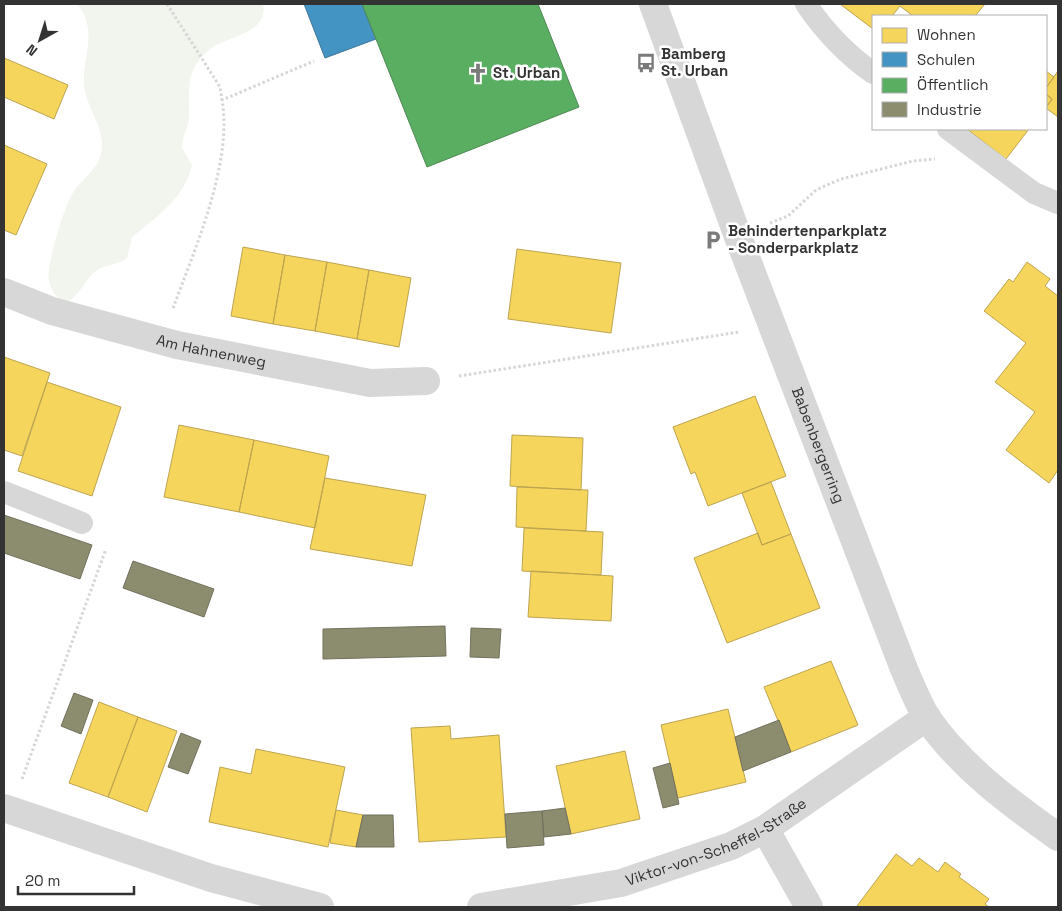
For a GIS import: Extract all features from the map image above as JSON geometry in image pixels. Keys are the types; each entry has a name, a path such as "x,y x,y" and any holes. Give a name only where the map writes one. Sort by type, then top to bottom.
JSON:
{"street":[{"name":"Babenbergerring","path":"653,4 737,234 904,669 927,717 964,762 1022,812 1058,837"},
{"name":"Am Hahnenweg","path":"4,292 52,311 161,340 288,368 370,383 426,381"},
{"name":"Viktor-von-Scheffel-Straße","path":"481,907 620,883 731,846 765,829 927,717"},
{"path":"7,809 211,878 320,907"},
{"path":"765,829 809,907"}],"lane":[{"path":"806,4 821,26 850,57 872,73"},
{"path":"949,130 1034,193 1058,202"},
{"path":"4,492 82,523"}],"path":[{"path":"161,340 216,184 222,159 225,118 220,87 166,4"},
{"path":"222,100 314,61"},
{"path":"788,216 816,190 841,179 913,161 983,155"},
{"path":"473,374 708,336"},
{"path":"7,809 106,549"}],"shaded area":[{"path":"77,4 263,4 263,14 260,22 253,28 210,49 196,65 192,73 189,89 189,118 182,148 192,165 189,176 177,196 169,206 132,237 127,258 97,270 76,295 67,302 60,301 53,292 49,281 50,262 61,221 70,198 96,165 101,154 102,145 99,127 88,102 84,85 88,33 84,14"}],"building: Wohnen":[{"path":"840,4 985,4 976,15 912,15 900,6 893,15 872,15 872,28"},
{"path":"4,58 68,85 54,119 4,97"},
{"path":"1058,71 1058,117 1047,109 1052,99 1047,95 1047,87"},
{"path":"1047,72 1054,77 1047,87"},
{"path":"1047,95 1052,99 1047,106"},
{"path":"968,130 1028,130 1006,159"},
{"path":"4,145 47,164 16,235 4,230"},
{"path":"243,247 285,255 273,324 231,316"},
{"path":"517,249 621,263 611,333 508,319"},
{"path":"285,255 327,262 315,331 273,324"},
{"path":"327,262 369,270 357,339 315,331"},
{"path":"1027,262 1050,279 1045,286 1058,296 1058,470 1049,483 1006,450 1035,412 995,382 1026,343 984,311 1009,279 1013,282"},
{"path":"369,270 411,278 399,347 357,339"},
{"path":"4,357 50,373 22,456 4,450"},
{"path":"47,382 121,407 92,496 18,471"},
{"path":"755,396 786,476 708,506 695,472 691,474 673,427"},
{"path":"179,425 254,440 239,512 164,497"},
{"path":"512,435 583,438 581,490 510,486"},
{"path":"254,440 329,456 315,528 239,512"},
{"path":"325,478 426,495 412,566 310,549"},
{"path":"771,482 791,534 762,545 742,493"},
{"path":"517,487 588,490 586,531 516,527"},
{"path":"524,528 603,532 601,575 522,571"},
{"path":"758,533 762,545 791,534 820,608 727,643 694,558"},
{"path":"531,571 613,576 611,621 528,617"},
{"path":"831,661 858,725 791,752 764,687"},
{"path":"99,702 138,717 108,797 69,783"},
{"path":"728,709 746,782 678,798 661,725"},
{"path":"138,717 177,731 147,812 108,797"},
{"path":"450,726 451,739 499,735 506,837 419,842 411,728"},
{"path":"256,749 345,767 328,847 209,822 220,767 251,774"},
{"path":"625,751 640,819 571,834 556,766"},
{"path":"336,810 363,815 356,847 330,843"},
{"path":"896,854 912,866 919,858 938,872 945,862 961,874 959,877 989,899 985,904 989,907 857,906"}],"building: Schulen":[{"path":"304,4 362,4 376,39 325,58"}],"building: Öffentlich":[{"name":"St. Urban","path":"362,4 538,4 579,107 427,167"}],"building: Industrie":[{"path":"4,515 92,545 80,579 4,553"},
{"path":"133,561 214,589 204,617 123,588"},
{"path":"445,626 446,656 323,659 323,629"},
{"path":"471,628 501,629 499,658 470,657"},
{"path":"74,693 93,700 81,734 61,726"},
{"path":"779,720 791,752 743,771 735,737"},
{"path":"181,733 201,741 188,774 168,767"},
{"path":"670,763 679,804 663,808 653,768"},
{"path":"565,808 571,834 544,837 542,811"},
{"path":"542,811 544,845 507,848 505,814"},
{"path":"363,815 393,815 394,847 356,847"}],"place":[{"name":"Bamberg St. Urban","path":"646,63"},
{"name":"St. Urban","path":"478,73"},
{"name":"Behindertenparkplatz - Sonderparkplatz","path":"713,240"}]}
